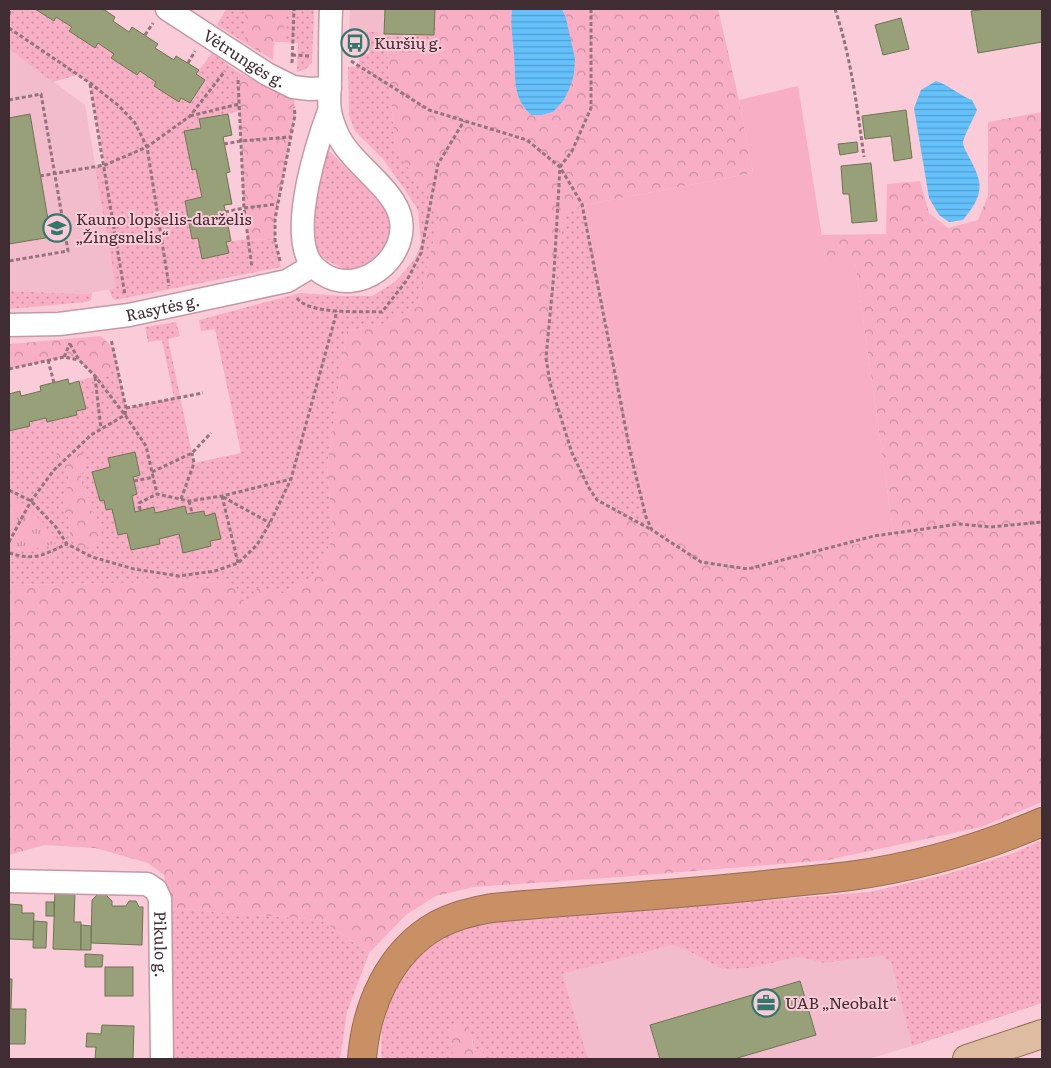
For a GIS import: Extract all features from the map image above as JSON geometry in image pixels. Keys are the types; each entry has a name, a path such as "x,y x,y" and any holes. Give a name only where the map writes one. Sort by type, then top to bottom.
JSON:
{"highway":[{"path":"362,1059 371,1009 384,979 398,960 425,933 438,925 472,912 492,908 679,894 851,876 905,866 964,851 1012,835 1042,822"}],"main road":[{"path":"966,1059 1042,1034"}],"street":[{"name":"Vėtrungės g.","path":"167,9 267,74 293,87 330,88"},
{"path":"329,110 337,133 347,150 394,202 401,218 402,235 397,251 373,275 352,281 330,278 312,266 305,251 303,231 306,200 318,141 329,110 331,9"},
{"name":"Rasytės g.","path":"9,325 59,324 129,315 287,281 312,266"},
{"name":"Pikulo g.","path":"9,881 147,884 156,890 160,899 162,1059"}],"path":[{"path":"9,15 10,9"},
{"path":"591,9 591,108 572,151 560,167 554,272 546,358 550,383 572,453 597,500 652,530 702,562 748,569 874,536 959,524 990,527 1042,522"},
{"path":"835,9 843,32 855,89 864,157"},
{"path":"9,28 90,83 120,106 135,123 147,147 172,306"},
{"path":"237,55 244,208 255,288"},
{"path":"40,176 105,166 147,147 190,116 237,55"},
{"path":"349,60 429,110 527,140 560,167 582,204 630,456 646,518 652,530"},
{"path":"90,83 129,315"},
{"path":"9,100 40,94 68,251 9,261"},
{"path":"190,116 240,104"},
{"path":"9,490 31,501 55,526 67,544 92,557 134,569 179,576 215,572 238,563 257,545 291,479 337,310 382,312 407,280 421,253 438,164 464,121"},
{"path":"224,144 290,137"},
{"path":"225,212 278,204"},
{"path":"105,319 114,349 126,408 125,415"},
{"path":"59,324 79,360 125,415 146,446 157,494"},
{"path":"64,357 70,343"},
{"path":"9,369 64,357 79,360"},
{"path":"48,360 54,383"},
{"path":"94,376 101,429"},
{"path":"126,408 203,393"},
{"path":"9,542 31,501 54,470 91,435 125,415"},
{"path":"152,472 192,453 211,433"},
{"path":"181,499 194,463 192,453"},
{"path":"134,481 154,477"},
{"path":"140,510 139,503 157,494 189,500 222,496 291,479"},
{"path":"222,496 270,523"},
{"path":"222,496 238,563"},
{"path":"189,500 192,513"},
{"path":"9,553 38,557 67,544"}],"shaded area":[{"path":"350,9 435,9 434,35 378,38 378,32 349,32"},
{"name":"Kauno lopšelis-darželis „Žingsnelis“","path":"9,49 85,105 116,288 84,294 9,291"},
{"path":"672,945 683,948 722,969 750,968 798,957 824,963 882,956 891,962 912,1046 868,1059 588,1059 561,974"}],"green space":[{"path":"9,9 35,9 54,21 56,17 72,27 70,32 95,47 98,43 114,54 112,59 137,75 140,71 156,82 154,86 179,101 181,98 190,103 205,81 196,74 212,53 238,72 240,111 200,119 201,128 184,131 192,169 196,169 202,197 185,201 192,239 198,238 203,259 228,253 226,242 248,239 275,240 281,267 115,300 109,289 116,288 95,167 105,165 90,83 77,75 53,82 9,49"},
{"path":"226,9 245,9 245,43 217,25"},
{"path":"245,9 284,9 284,42 274,42 273,60 245,43"},
{"path":"284,9 314,9 312,62 306,69 297,72 298,43 284,42"},
{"path":"435,9 512,9 511,21 516,87 521,101 531,115 542,115 553,112 569,35 566,18 562,9 718,9 739,100 753,173 584,205 565,213 554,272 546,358 550,383 572,453 597,500 644,525 649,523 656,526 675,541 894,538 855,262 826,262 821,235 886,234 887,184 920,181 929,213 948,228 978,220 988,195 988,122 1042,112 1042,802 981,827 828,860 474,887 436,896 407,914 369,953 321,920 168,908 164,875 148,863 95,848 44,845 9,855 9,585 228,581 248,605 257,588 281,594 317,574 333,536 327,467 347,331 387,323 418,305 440,214 395,148 387,49 433,41"},
{"path":"359,32 378,32 378,37 434,35 433,41 387,49 395,148 440,214 418,305 387,323 347,331 327,467 333,536 317,574 281,594 248,605 227,581 9,585 9,546 20,550 27,507 9,498 9,431 29,426 29,422 46,418 48,422 77,415 76,411 86,408 79,381 118,369 126,408 174,398 162,340 148,342 145,327 176,322 180,336 168,339 194,463 241,453 215,329 201,331 199,320 300,293 372,296 395,282 414,260 421,244 418,210 383,159 355,131 349,115 348,67 359,66 359,54 369,54 369,36 359,35","holes":["56,453 82,453 86,462 81,477 82,487 88,497 91,510 102,526 70,540 69,519 63,509 63,496 68,485 69,474"]},
{"path":"238,72 294,100 295,115 275,219 275,240 248,239 244,208"},
{"path":"798,86 826,262 855,261 894,538 758,561 714,559 675,541 656,526 649,523 584,205 753,173 739,100"},
{"path":"326,148 381,202 390,217 390,241 379,259 359,270 344,269 326,260 314,250 311,229 313,195"},
{"path":"584,205 649,523 645,525 597,500 572,453 550,383 546,358 554,272 565,213"},
{"path":"9,291 92,293 91,300 86,302 9,309"},
{"path":"101,336 114,349 118,369 95,376 79,360 64,357 9,369 9,344"},
{"path":"64,449 82,453 86,462 81,477 82,487 88,497 91,510 102,526 94,547 81,548 70,540 69,519 63,509 63,496 68,485 69,474 56,453"},
{"path":"9,498 31,510 57,543 28,549 9,546"},
{"path":"1042,840 1042,1003 912,1046 891,962 882,956 824,963 798,957 750,968 722,969 683,948 672,945 562,974 588,1059 484,1059 484,1054 473,1048 473,1039 451,1043 454,1052 451,1059 382,1059 382,1029 391,996 412,961 441,935 494,918 605,913 870,892 947,874 1014,853"},
{"path":"168,908 321,920 369,953 347,1012 340,1059 172,1059"},
{"path":"461,1024 471,1031 473,1048 483,1051 484,1059 451,1059 453,1050 450,1031 451,1026"}],"water":[{"path":"512,9 562,9 566,18 575,59 574,74 564,100 553,112 531,115 518,94 515,80 511,21"},
{"path":"936,81 972,100 977,110 963,142 977,175 980,189 975,203 963,220 949,222 939,215 929,198 914,108 921,90"}],"building":[{"path":"35,9 103,9 115,17 113,21 129,32 132,27 158,44 155,48 174,60 176,56 199,70 196,74 205,80 190,103 181,98 179,102 154,86 156,82 140,71 137,75 111,58 114,54 98,43 95,48 69,31 72,27 56,17 54,21"},
{"path":"385,9 435,9 434,35 384,34"},
{"path":"987,9 1042,9 1042,42 978,53 971,11"},
{"path":"901,18 909,49 883,55 875,25"},
{"path":"906,110 912,158 894,161 891,136 865,139 862,116"},
{"path":"30,114 51,237 9,244 9,118"},
{"path":"228,114 232,135 223,137 230,172 226,173 232,204 224,205 231,241 226,242 229,253 202,259 198,238 192,239 185,201 202,197 196,169 192,170 184,131 201,128 199,119"},
{"path":"857,142 858,152 840,155 838,144"},
{"path":"871,163 877,221 852,223 849,194 843,194 841,166"},
{"path":"68,379 69,384 79,381 86,409 76,411 77,415 47,422 46,418 29,422 30,426 9,431 9,394 20,391 21,396 41,391 40,386"},
{"path":"135,452 140,475 133,477 137,494 132,496 135,512 154,507 155,513 185,506 187,514 204,511 205,516 215,513 221,539 210,541 211,546 183,553 179,534 159,539 160,544 131,550 127,533 118,535 112,509 106,510 104,500 100,501 92,472 110,467 108,458"},
{"path":"55,890 75,891 74,922 81,922 81,950 53,949"},
{"path":"98,894 106,895 112,901 112,906 126,906 129,901 136,901 139,907 143,907 142,945 91,943 92,900"},
{"path":"46,902 54,902 54,916 46,916"},
{"path":"9,904 22,905 22,913 34,913 33,940 9,939"},
{"path":"34,921 47,922 46,948 33,948"},
{"path":"81,925 91,926 91,950 81,950"},
{"path":"85,954 103,955 102,967 85,967"},
{"path":"105,967 133,967 133,996 105,996"},
{"path":"9,979 12,979 11,1009 26,1009 25,1044 9,1044"},
{"name":"UAB „Neobalt“","path":"800,981 816,1035 734,1059 660,1059 650,1025"},
{"path":"102,1025 134,1026 133,1059 95,1059 96,1047 86,1047 87,1033 101,1034"}],"place":[{"name":"Kuršių g.","path":"355,43"},
{"name":"Kauno lopšelis-darželis „Žingsnelis“","path":"57,228"},
{"name":"UAB „Neobalt“","path":"766,1003"}]}
